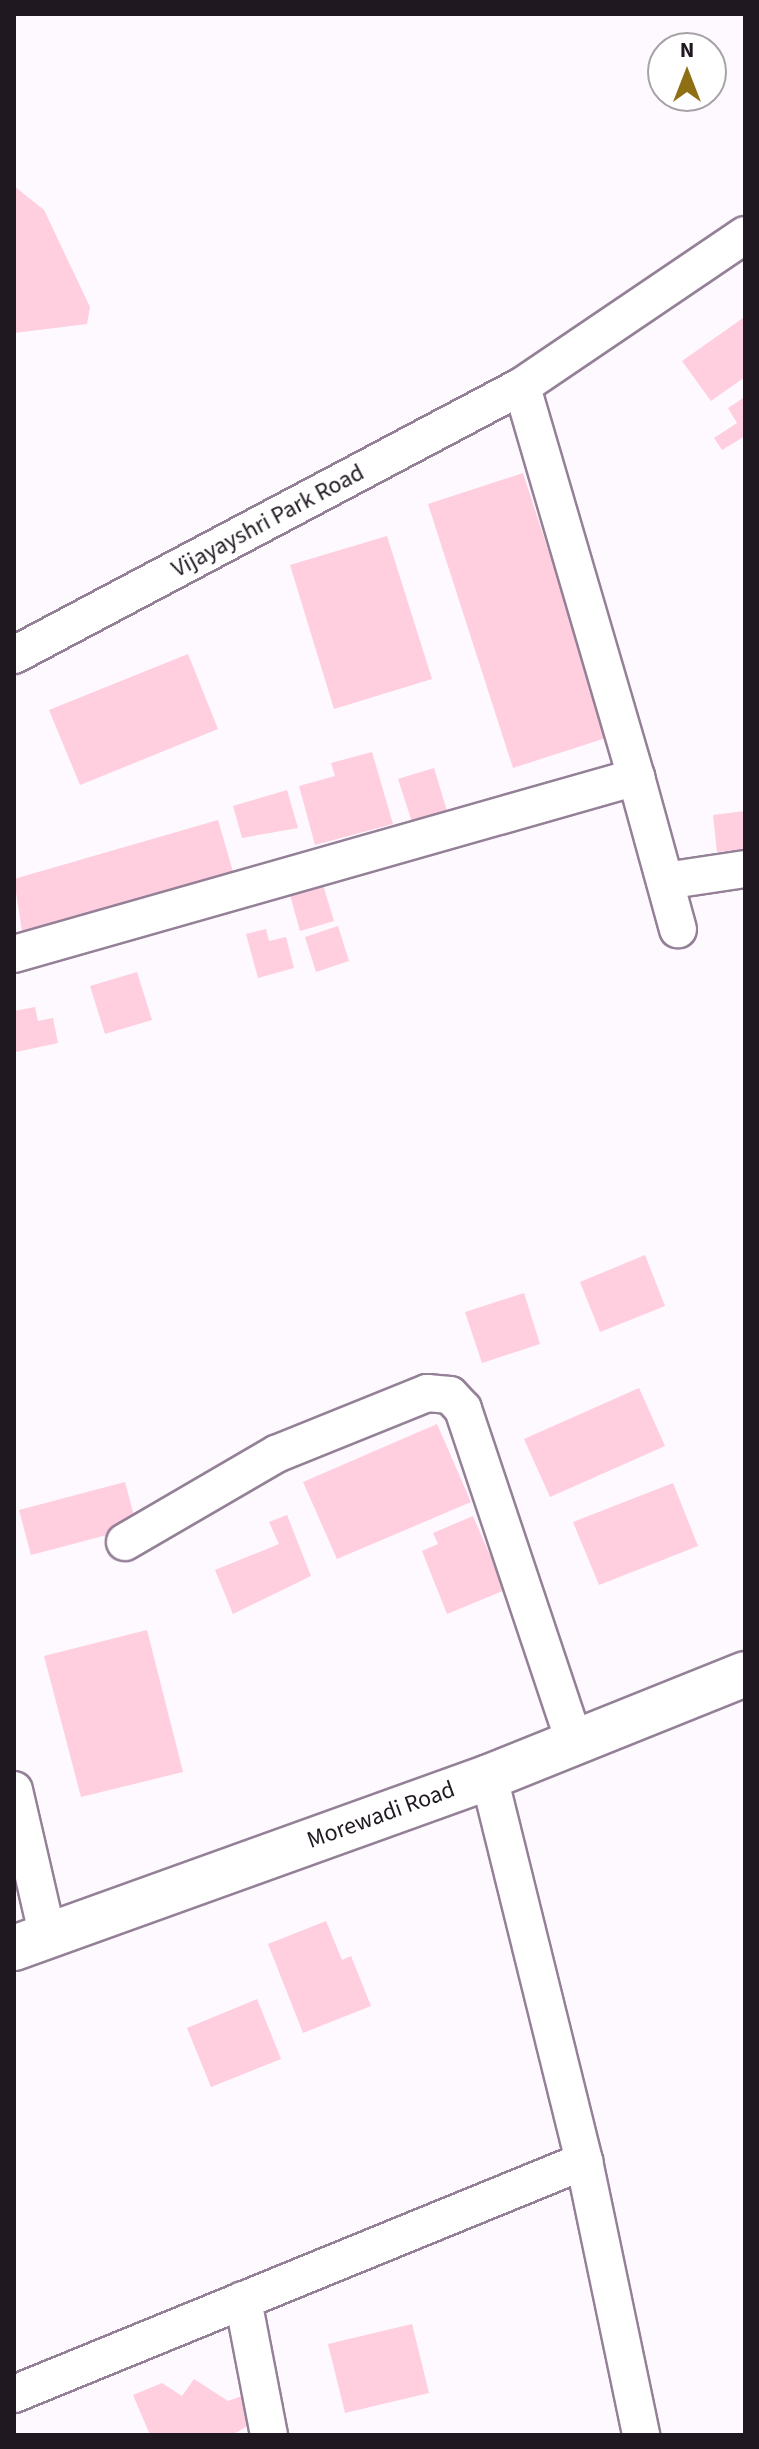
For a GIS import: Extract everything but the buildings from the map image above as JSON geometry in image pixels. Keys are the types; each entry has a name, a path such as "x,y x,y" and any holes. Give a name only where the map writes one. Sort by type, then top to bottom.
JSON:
{"main road":[{"name":"Morewadi Road","path":"31,1943 489,1777 745,1674"}],"street":[{"name":"Vijayayshri Park Road","path":"14,655 522,386 740,251"},
{"path":"522,386 678,929"},
{"path":"14,954 636,777"},
{"path":"665,881 745,869"},
{"path":"125,1542 276,1454 427,1393 450,1395 463,1409 574,1741"},
{"path":"489,1777 584,2161 641,2435"},
{"path":"14,1790 31,1943"},
{"path":"14,2394 584,2161"},
{"path":"243,2300 269,2435"}]}
